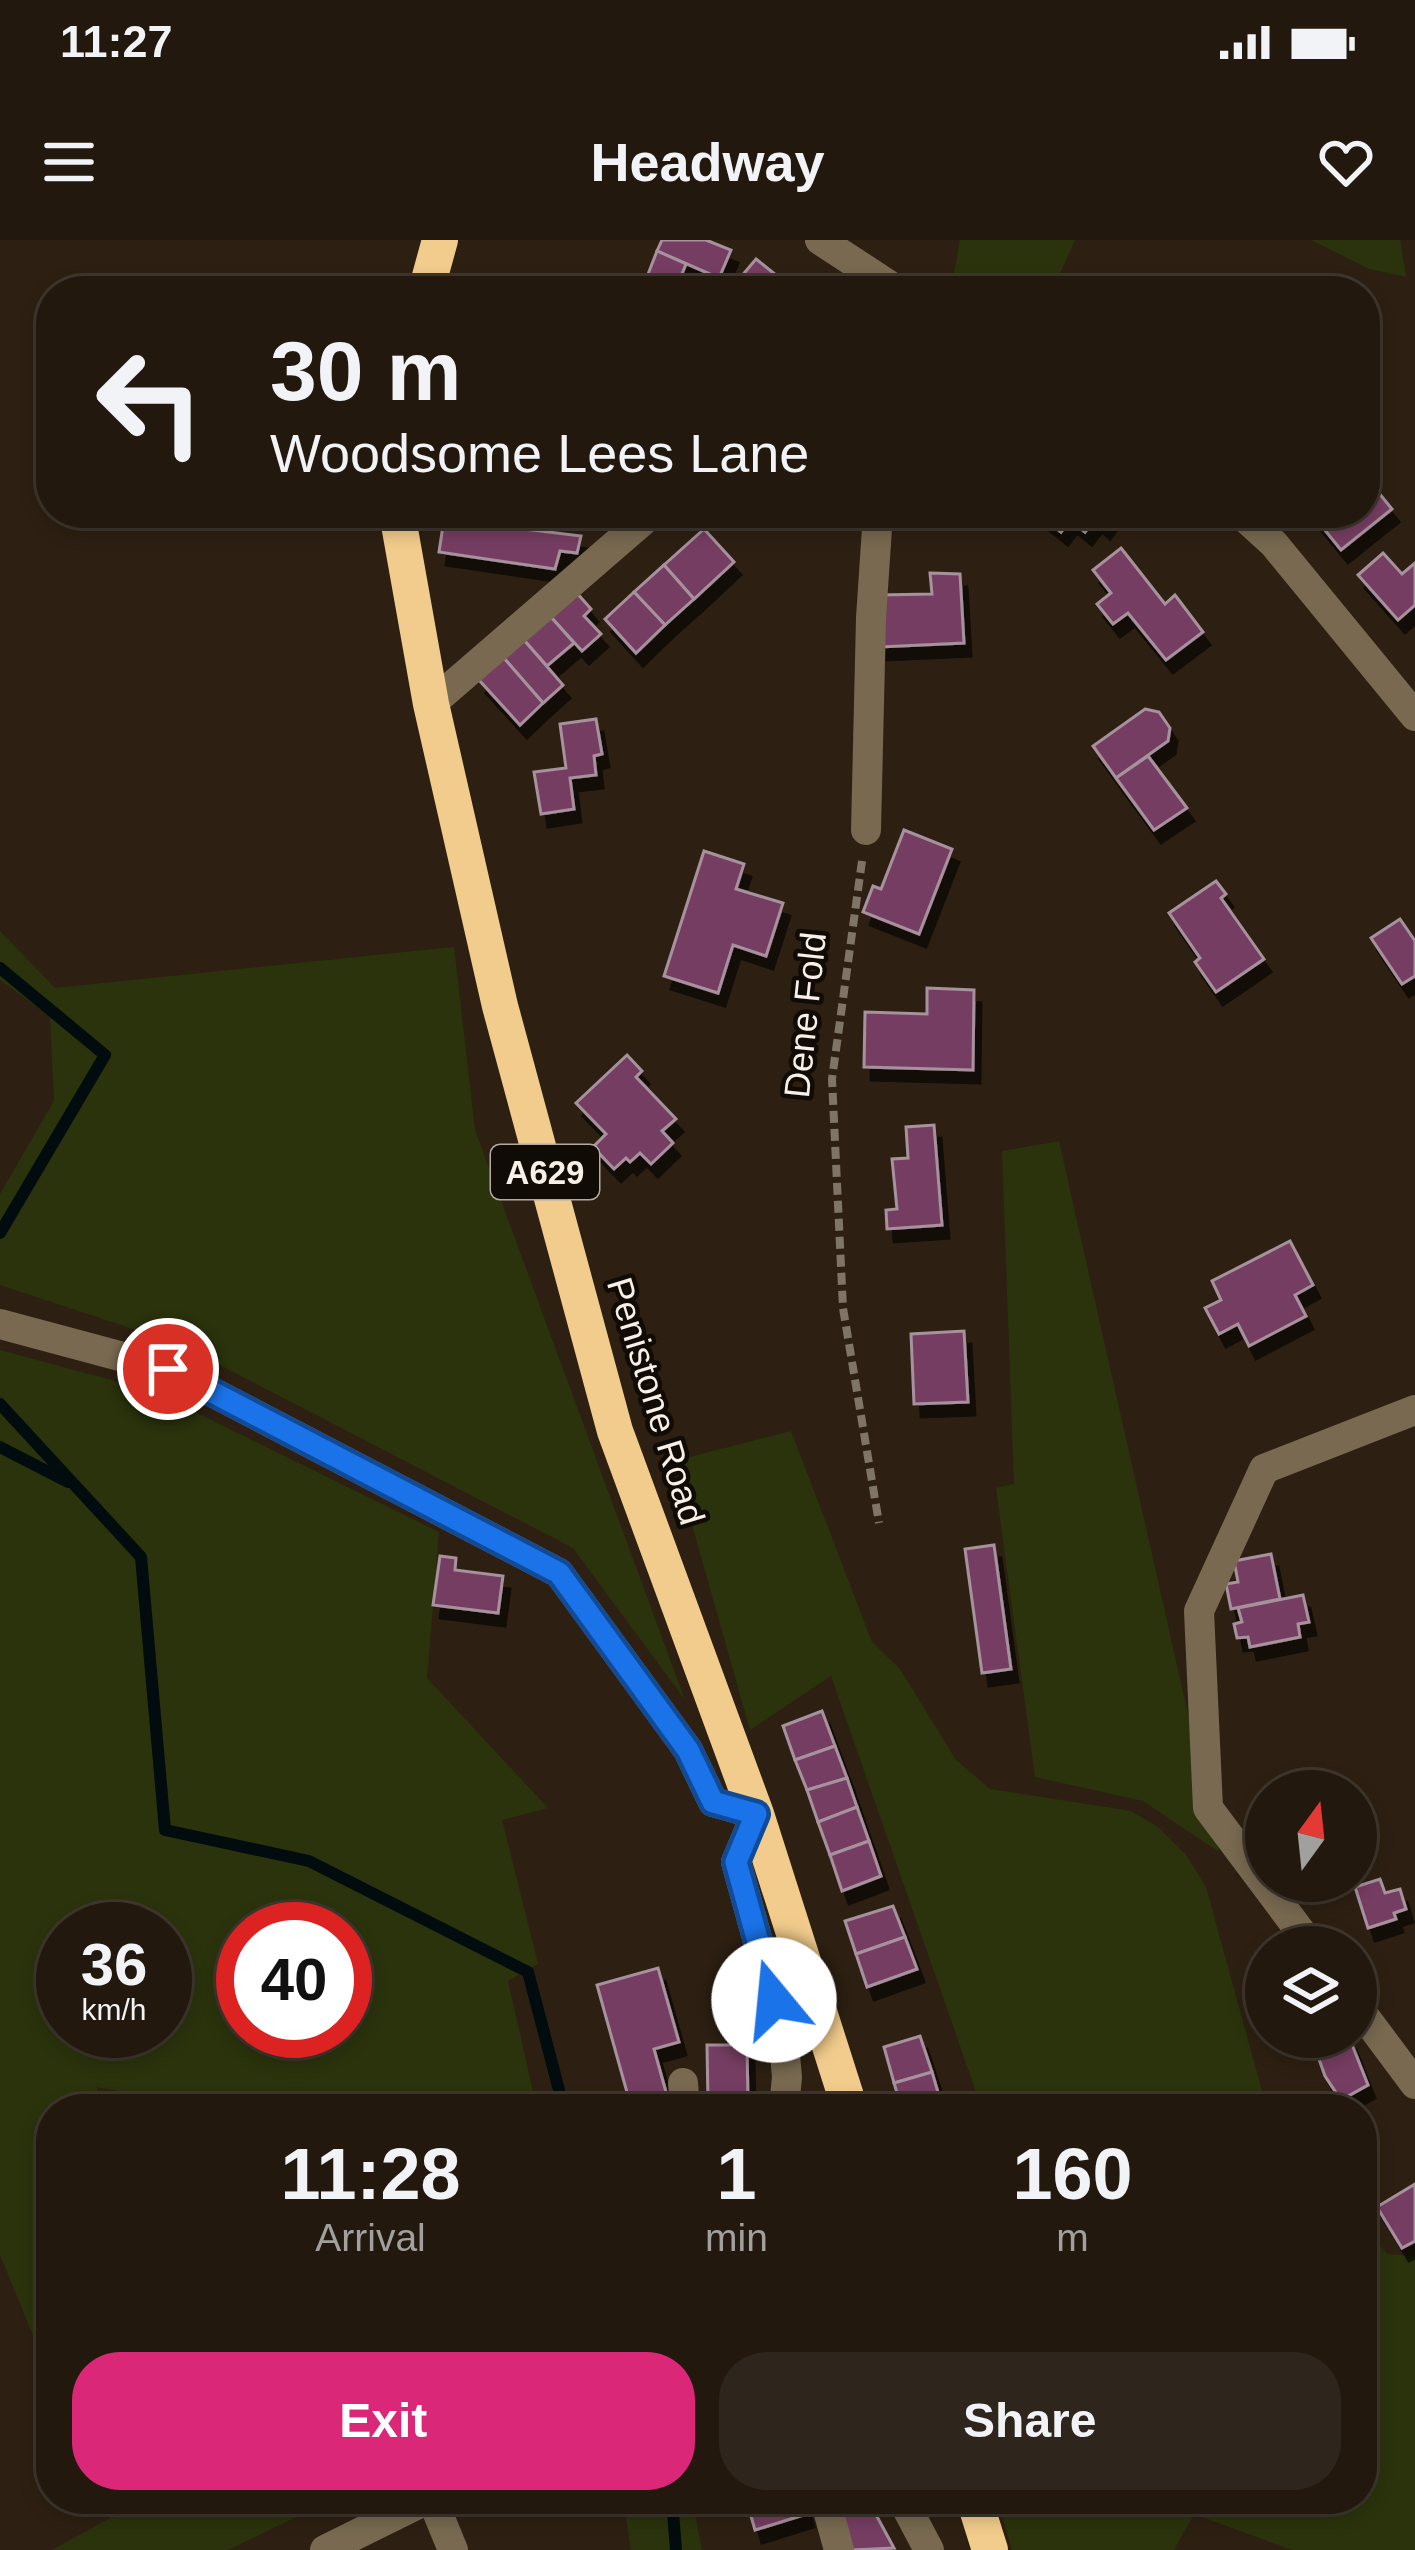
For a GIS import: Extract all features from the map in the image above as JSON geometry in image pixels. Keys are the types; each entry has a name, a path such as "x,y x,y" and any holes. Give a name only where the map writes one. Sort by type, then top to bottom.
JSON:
{"highway":[{"path":"430,276 440,240"},
{"name":"Penistone Road","path":"400,528 431,704 500,1006 615,1431 756,1814 845,2094"},
{"path":"979,2514 990,2550"}],"street":[{"path":"820,240 875,276"},
{"path":"431,704 635,528"},
{"path":"866,830 877,528"},
{"path":"1256,528 1415,716"},
{"path":"0,1324 168,1369 559,1573 688,1750 713,1802 756,1814 736,1862 783,2032 785,2094"},
{"path":"1296,1926 1208,1808 1199,1611 1264,1469 1415,1410"},
{"path":"1377,2033 1415,2084"},
{"path":"325,2550 399,2514"},
{"path":"437,2514 453,2550"},
{"path":"829,2514 839,2550"},
{"path":"910,2514 929,2550"}],"path":[{"name":"Dene Fold","path":"866,830 832,1079 843,1309 879,1523"}],"green space":[{"path":"960,240 1075,240 1059,276 954,274"},
{"path":"1311,240 1400,240 1406,277 1369,269"},
{"path":"0,931 55,988 454,947 475,1130 685,1700 573,1548 181,1345 0,1285 0,1194 54,1101 50,1016 0,980"},
{"path":"1059,1141 1219,1852 1143,1801 1035,1777 996,1488 1014,1484 1002,1151"},
{"path":"0,1350 152,1391 439,1532 427,1678 548,1808 502,1820 538,1964 508,1981 534,2094 134,2094 97,2087 97,2094 36,2094 36,2343 0,2255"},
{"path":"791,1431 872,1642 900,1669 956,1760 990,1789 1131,1811 1158,1827 1186,1855 1206,1887 1245,2029 1245,2058 1253,2058 1263,2094 977,2094 831,1676 750,1730 674,1461"},
{"path":"1377,2240 1387,2254 1415,2256 1415,2550 1292,2550 1194,2514 1377,2514"},
{"path":"108,2514 112,2518 122,2514 303,2514 228,2550 52,2550 110,2518"},
{"path":"625,2514 695,2514 702,2550 631,2550"},
{"path":"1001,2514 1194,2514 1174,2550 1012,2550"}],"building":[{"path":"662,240 706,240 731,250 720,276 657,251"},
{"path":"657,251 686,264 681,276 647,276"},
{"path":"756,259 777,276 742,276"},
{"path":"1380,494 1392,509 1380,519"},
{"path":"443,528 517,528 581,536 577,553 560,551 555,569 439,552"},
{"path":"1323,528 1368,528 1341,550"},
{"path":"704,529 734,562 694,599 664,565"},
{"path":"1121,548 1165,604 1175,595 1203,632 1166,660 1128,613 1113,624 1097,604 1111,593 1093,570"},
{"path":"1383,553 1402,574 1415,563 1415,605 1398,620 1358,575"},
{"path":"664,565 694,599 665,625 634,592"},
{"path":"930,573 960,574 964,643 880,647 879,595 932,594"},
{"path":"576,592 591,609 584,616 601,634 582,651 550,616"},
{"path":"634,592 665,625 636,653 605,619"},
{"path":"550,616 574,643 547,666 523,639"},
{"path":"523,639 563,685 543,703 503,657"},
{"path":"503,657 543,703 520,725 479,680"},
{"path":"1145,709 1159,712 1170,728 1168,741 1116,778 1093,746"},
{"path":"596,719 602,754 594,756 596,775 570,778 574,809 541,814 534,772 566,768 560,724"},
{"path":"1148,756 1187,808 1154,830 1116,778"},
{"path":"904,830 952,849 919,934 863,912 873,886 881,889"},
{"path":"704,851 744,864 736,889 783,903 766,956 733,945 718,993 664,976"},
{"path":"1216,881 1226,894 1221,898 1264,959 1216,992 1195,962 1200,958 1169,913"},
{"path":"1400,919 1415,941 1415,976 1402,984 1371,938"},
{"path":"927,988 974,990 973,1070 864,1067 865,1012 927,1014"},
{"path":"627,1055 642,1071 636,1077 676,1119 662,1131 673,1143 651,1164 640,1153 614,1169 593,1147 606,1134 576,1103"},
{"path":"934,1125 942,1225 887,1229 886,1210 897,1209 892,1159 908,1158 906,1127"},
{"path":"1290,1241 1313,1285 1295,1295 1306,1316 1249,1346 1238,1324 1219,1334 1205,1308 1221,1300 1212,1281"},
{"path":"964,1331 968,1402 914,1404 911,1334"},
{"path":"994,1545 1011,1669 982,1673 965,1549"},
{"path":"1271,1554 1280,1599 1231,1609 1226,1584 1238,1582 1234,1561"},
{"path":"440,1556 456,1558 455,1570 503,1576 498,1613 433,1605"},
{"path":"1303,1595 1309,1622 1298,1624 1300,1637 1250,1647 1248,1637 1237,1638 1234,1624 1242,1622 1238,1608"},
{"path":"822,1711 835,1746 795,1760 783,1726"},
{"path":"835,1746 847,1778 807,1790 795,1760"},
{"path":"847,1778 857,1807 818,1822 807,1790"},
{"path":"857,1807 869,1841 830,1855 818,1822"},
{"path":"869,1841 881,1876 842,1891 830,1855"},
{"path":"1377,1880 1385,1893 1400,1889 1406,1909 1394,1913 1396,1919 1367,1926 1360,1902 1377,1902"},
{"path":"893,1906 905,1937 856,1954 845,1921"},
{"path":"905,1937 917,1969 867,1987 856,1954"},
{"path":"658,1968 679,2042 654,2049 666,2092 627,2094 597,1985"},
{"path":"920,2036 932,2072 894,2083 884,2047"},
{"path":"707,2045 747,2045 748,2094 708,2094"},
{"path":"1319,2058 1357,2058 1368,2085 1352,2094 1337,2094"},
{"path":"932,2072 938,2094 897,2094 894,2083"},
{"path":"1415,2184 1415,2241 1402,2248 1377,2207"},
{"path":"750,2514 807,2514 755,2530"},
{"path":"844,2514 876,2514 894,2548 852,2550 835,2519"}],"waterway":[{"path":"0,968 105,1055 0,1233"},
{"path":"0,1404 141,1557 165,1830 309,1861 528,1972 560,2094"},
{"path":"0,1447 68,1482"},
{"path":"673,2514 676,2550"}],"route":[{"path":"168,1369 559,1573 688,1750 713,1802 756,1814 736,1862 774,2000"}]}
